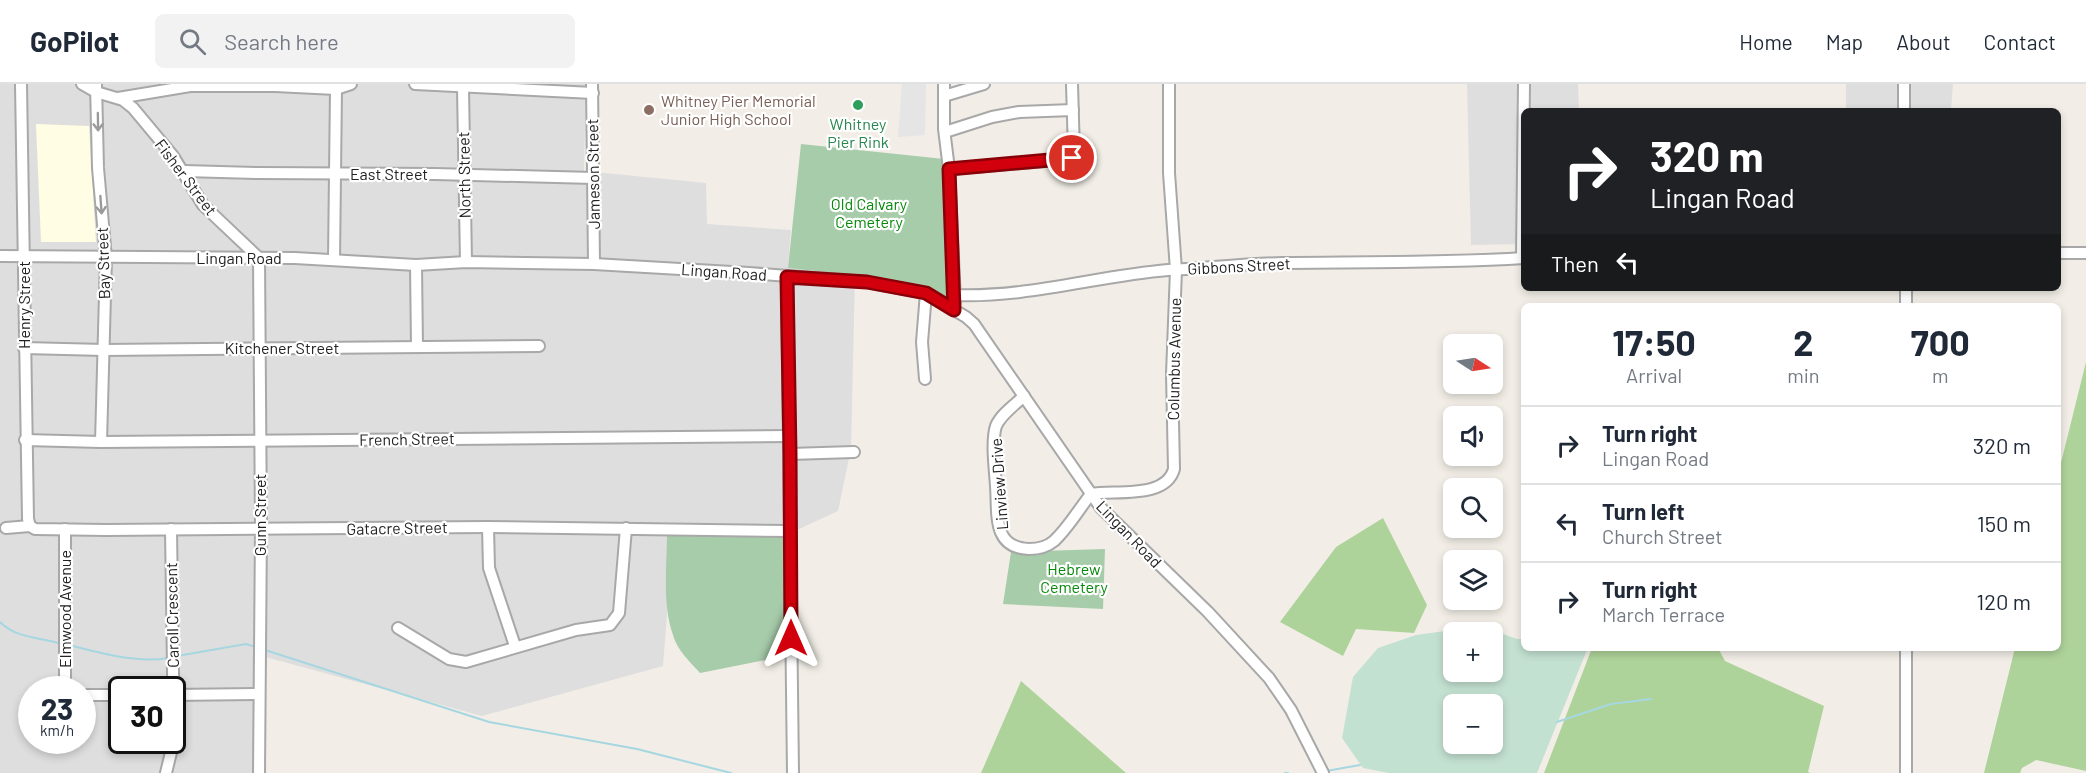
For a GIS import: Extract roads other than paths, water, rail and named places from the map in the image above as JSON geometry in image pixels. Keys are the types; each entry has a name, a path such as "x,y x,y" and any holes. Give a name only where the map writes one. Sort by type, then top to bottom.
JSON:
{"street":[{"name":"Henry Street","path":"21,84 25,440 30,526"},
{"name":"Fisher Street","path":"81,84 118,98 133,108 184,171 207,210 259,258"},
{"path":"118,98 190,85 336,88 351,84"},
{"path":"415,84 463,88 592,89"},
{"path":"954,310 944,90 984,84"},
{"path":"949,169 1072,158 1074,153 1072,84"},
{"name":"Columbus Avenue","path":"1091,494 1156,488 1164,485 1172,476 1174,469 1172,374 1176,270 1169,173 1169,84"},
{"path":"1524,84 1524,108"},
{"path":"1904,84 1904,108"},
{"name":"Bay Street","path":"96,88 98,168 106,258 101,442"},
{"path":"334,260 336,88"},
{"name":"North Street","path":"463,88 466,262"},
{"name":"Jameson Street","path":"592,89 594,264"},
{"path":"945,132 992,117 1019,112 1073,110"},
{"name":"East Street","path":"184,171 594,178"},
{"path":"2061,253 2086,253"},
{"name":"Lingan Road","path":"0,256 24,258 151,256 201,259 259,258 416,265 466,262 594,264 867,282 926,293 974,324 1101,508 1208,612 1269,678 1291,710 1323,773"},
{"name":"Gunn Street","path":"259,258 261,529 259,773"},
{"name":"Gibbons Street","path":"955,295 1006,293 1106,277 1176,270 1280,263 1521,258"},
{"path":"416,265 417,347"},
{"path":"787,277 793,773"},
{"path":"925,379 922,329 926,293"},
{"name":"Kitchener Street","path":"24,348 104,350 539,346"},
{"name":"Linview Drive","path":"1024,396 1000,419 996,429 995,468 998,512 1004,539 1010,546 1018,548 1036,549 1048,545 1058,537 1091,494"},
{"name":"French Street","path":"25,440 101,442 790,436"},
{"path":"790,454 854,452"},
{"name":"Gatacre Street","path":"6,528 30,526 35,529 488,527 790,531"},
{"path":"488,527 489,568 514,646"},
{"path":"398,628 449,659 458,662 476,660 514,646 576,630 609,625 614,622 620,608 626,528"},
{"name":"Elmwood Avenue","path":"64,529 65,676"},
{"name":"Caroll Crescent","path":"171,529 173,676"},
{"path":"1906,651 1906,773"},
{"path":"186,695 258,694"},
{"name":"Caroll Crescent","path":"166,773 171,754"}],"waterway":[{"path":"0,622 21,635 62,644"},
{"path":"177,656 246,644 256,647"},
{"path":"68,645 130,658 168,658"},
{"path":"265,650 489,722 637,749 731,773"},
{"path":"1557,722 1611,704 1651,699"},
{"path":"1326,771 1360,765"}],"place":[{"name":"Whitney Pier Rink","path":"858,105"},
{"name":"Whitney Pier Memorial Junior High School","path":"649,110"}],"park label":[{"name":"Old Calvary Cemetery","path":"869,213"},
{"name":"Hebrew Cemetery","path":"1074,578"}]}
